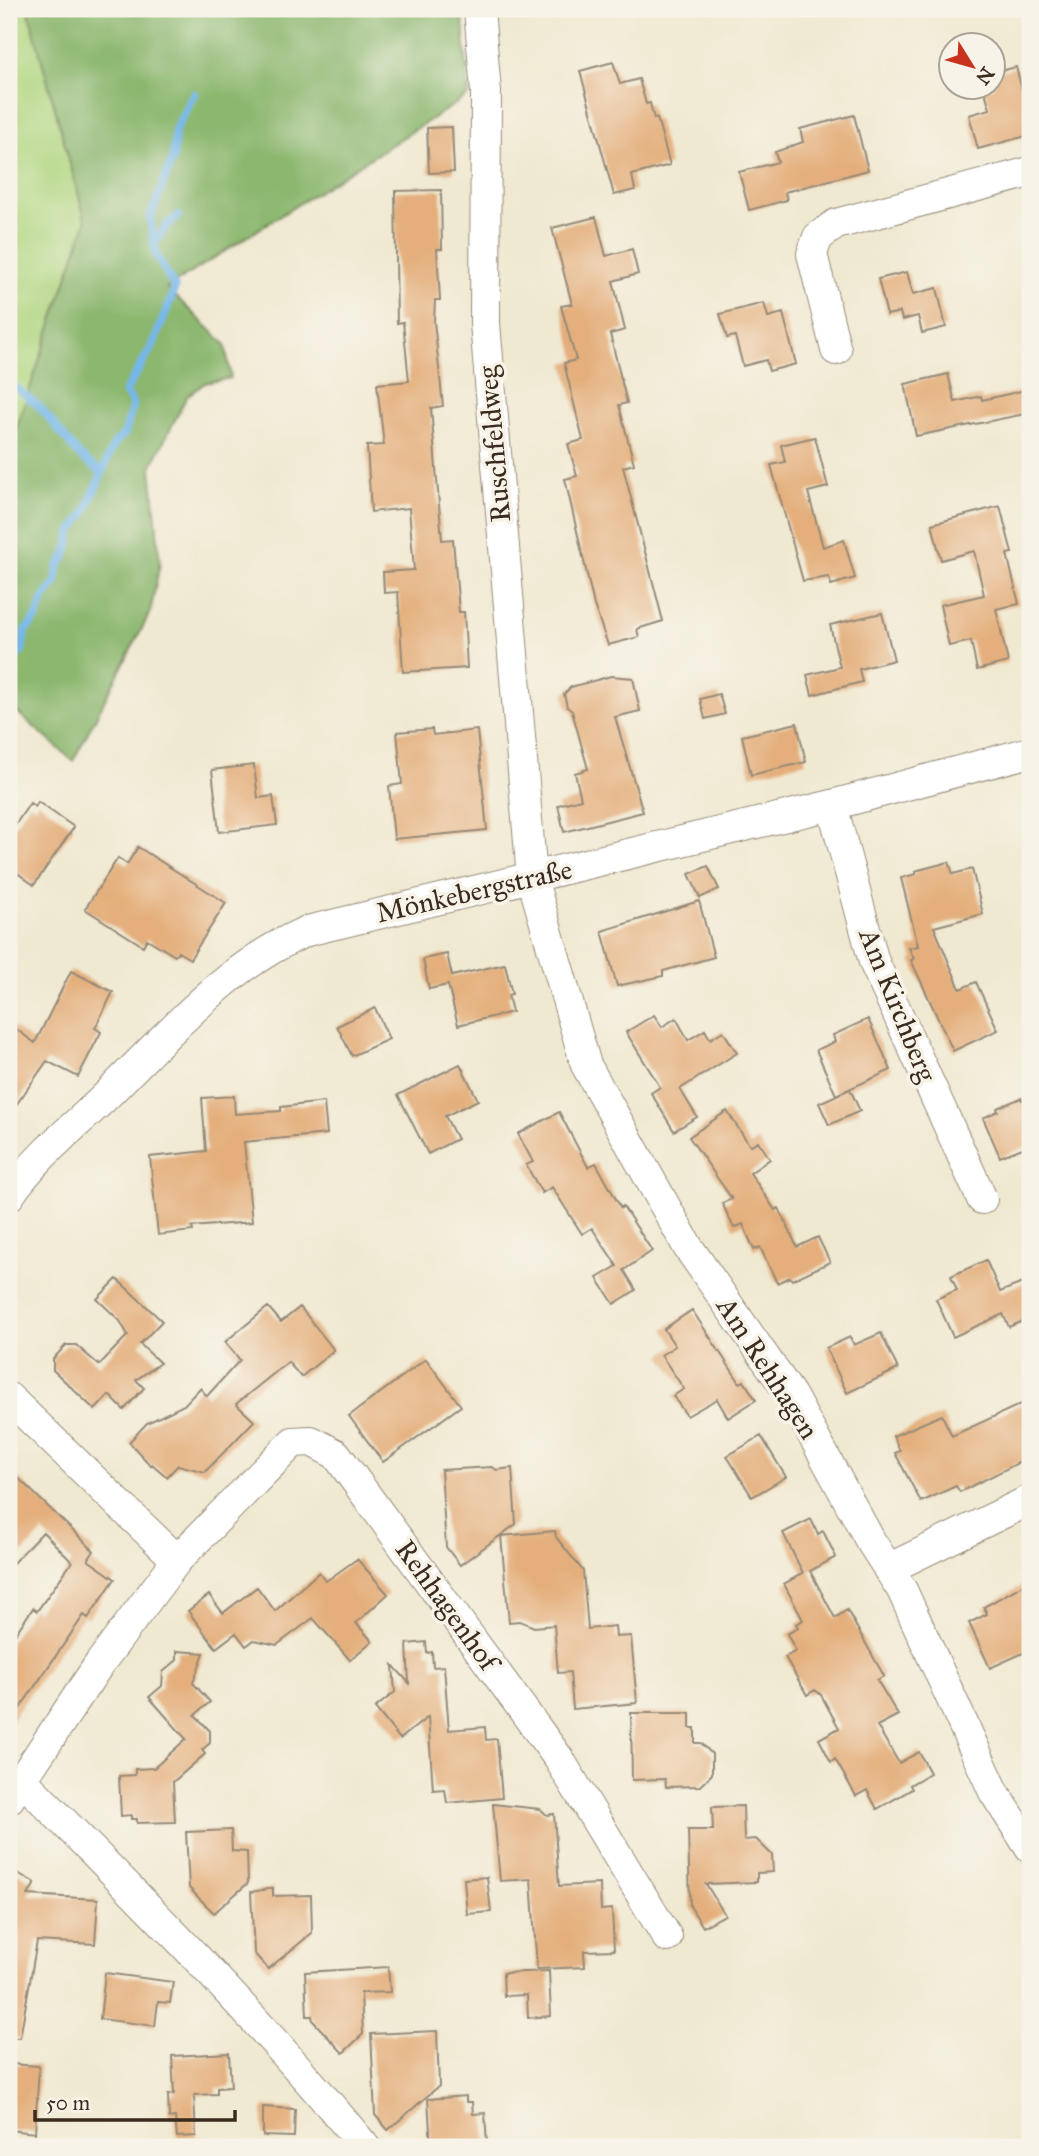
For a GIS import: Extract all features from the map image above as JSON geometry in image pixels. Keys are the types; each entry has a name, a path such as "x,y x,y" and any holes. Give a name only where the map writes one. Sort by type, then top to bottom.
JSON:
{"street":[{"name":"Ruschfeldweg","path":"479,9 486,92 485,323 532,878"},
{"path":"836,350 813,254 818,237 836,224 1030,172"},
{"name":"Mönkebergstraße","path":"9,1196 35,1164 186,1018 235,972 273,946 307,932 832,804 1030,752"},
{"name":"Am Kirchberg","path":"832,804 874,962 982,1199"},
{"name":"Am Rehhagen","path":"532,878 586,1065 688,1247 791,1395 902,1590 994,1793 1030,1848"},
{"path":"9,1398 177,1560"},
{"name":"Rehhagenhof","path":"365,2147 308,2078 176,1934 15,1789 100,1663 177,1560 293,1442 311,1441 336,1454 559,1759 667,1937"},
{"path":"888,1569 1030,1500"}],"green space":[{"path":"9,9 28,9 86,222 9,451"},
{"path":"28,9 462,9 469,95 167,288 225,344 231,378 205,383 187,396 151,467 160,563 150,613 73,761 9,705 9,451 86,222"}],"building":[{"path":"613,62 620,84 639,79 646,104 650,103 654,119 657,118 670,165 632,175 635,190 614,195 580,71"},
{"path":"1016,67 1030,120 1030,135 978,149 969,115 990,109 988,102 1007,102 1007,69"},
{"path":"854,115 868,170 785,192 787,200 749,210 739,172 778,162 775,152 803,142 800,129"},
{"path":"452,127 454,172 429,173 427,128"},
{"path":"441,190 442,249 437,249 440,300 435,300 434,321 443,406 431,408 442,540 453,539 459,612 464,612 467,668 403,672 398,592 384,593 383,572 414,570 409,508 371,512 367,446 384,445 377,384 409,381 403,322 397,323 395,191"},
{"path":"596,217 606,256 632,249 638,274 613,281 625,330 610,334 627,403 619,405 634,464 623,467 663,621 637,629 639,637 608,645 594,605 565,479 577,476 568,444 583,440 564,363 576,360 561,306 572,304 552,228"},
{"path":"907,272 913,294 937,288 946,327 922,333 918,316 902,320 900,312 887,315 878,279"},
{"path":"764,303 768,317 783,313 796,364 769,371 766,360 743,366 735,336 727,338 720,314"},
{"path":"948,374 955,402 981,396 982,400 1030,389 1030,413 916,436 905,384"},
{"path":"815,437 828,487 808,492 823,547 844,540 855,578 831,585 829,577 803,581 771,465 785,462 781,445"},
{"path":"1000,506 1012,553 1007,554 1019,604 996,609 1008,662 977,670 971,641 949,646 940,605 984,595 974,551 941,560 932,524"},
{"path":"882,613 894,660 859,669 862,682 812,695 807,675 840,667 830,625"},
{"path":"611,676 633,678 640,711 615,717 643,812 564,832 558,805 581,799 575,773 588,769 572,711 567,707 564,694 571,687"},
{"path":"719,694 725,714 705,719 700,699"},
{"path":"797,723 806,762 751,775 742,736"},
{"path":"432,729 433,735 477,730 487,830 394,839 389,786 402,784 397,732"},
{"path":"254,765 258,798 273,796 277,825 219,832 212,770"},
{"path":"38,802 74,827 34,885 9,867 9,834 30,803 35,807"},
{"path":"138,847 226,903 190,959 178,952 175,956 147,939 143,946 85,909 118,858 127,864"},
{"path":"949,862 953,874 972,869 983,914 934,927 960,989 976,982 998,1030 953,1051 911,960 914,959 909,948 918,946 901,878 916,874 915,871"},
{"path":"708,866 719,889 700,898 689,874"},
{"path":"699,901 714,957 663,971 663,976 617,986 602,931"},
{"path":"447,954 452,976 505,964 512,994 508,995 512,1012 458,1025 448,985 429,989 423,959"},
{"path":"71,971 113,992 95,1028 101,1032 78,1077 47,1061 9,1115 9,1024 35,1043"},
{"path":"375,1008 389,1039 352,1056 337,1026"},
{"path":"654,1015 662,1027 676,1018 688,1040 705,1030 710,1039 723,1031 737,1053 680,1089 697,1117 674,1131 651,1093 660,1087 626,1032"},
{"path":"868,1019 891,1070 836,1095 816,1050 835,1042 833,1035"},
{"path":"460,1064 478,1100 445,1116 457,1139 428,1154 398,1095"},
{"path":"850,1089 860,1111 829,1125 819,1103"},
{"path":"234,1096 235,1114 281,1111 281,1107 324,1102 327,1134 244,1142 252,1222 192,1227 193,1231 158,1235 150,1157 206,1151 202,1098"},
{"path":"1030,1097 1030,1145 1000,1157 983,1118 998,1111 997,1108"},
{"path":"727,1111 750,1146 758,1141 770,1159 750,1173 775,1210 779,1208 797,1247 818,1237 830,1262 792,1280 790,1277 777,1283 760,1247 754,1250 743,1224 734,1228 722,1203 732,1199 689,1137"},
{"path":"559,1112 588,1167 596,1163 621,1208 623,1206 652,1251 624,1270 636,1290 614,1304 597,1278 617,1266 592,1228 582,1234 552,1187 542,1193 526,1165 533,1162 518,1134"},
{"path":"986,1260 1000,1292 1030,1280 1030,1318 1009,1327 1003,1314 953,1337 936,1299 957,1290 951,1276"},
{"path":"117,1279 162,1321 140,1344 160,1363 136,1380 144,1388 124,1410 109,1395 95,1410 53,1370 53,1359 66,1345 76,1345 99,1365 128,1335 120,1321 97,1299"},
{"path":"268,1307 281,1322 300,1307 334,1350 301,1377 288,1362 236,1404 254,1421 205,1472 178,1465 167,1477 152,1464 151,1466 129,1442 147,1423 184,1405 200,1388 207,1396 240,1360 225,1342"},
{"path":"692,1310 740,1383 744,1381 756,1400 728,1418 717,1399 687,1416 673,1396 684,1389 661,1355 675,1346 664,1329"},
{"path":"881,1333 898,1369 847,1393 826,1348 850,1337 854,1345"},
{"path":"426,1359 461,1406 383,1462 349,1416"},
{"path":"1030,1400 1030,1457 960,1492 956,1486 921,1502 895,1453 900,1451 893,1436 942,1415 952,1436"},
{"path":"761,1436 786,1477 752,1497 727,1456"},
{"path":"492,1467 497,1470 512,1468 516,1524 460,1565 446,1547 441,1470"},
{"path":"9,1469 94,1551 88,1560 115,1579 88,1618 84,1615 9,1724 9,1643 33,1608 37,1611 72,1562 43,1532 9,1567"},
{"path":"811,1519 818,1534 823,1531 836,1557 810,1571 835,1618 847,1610 884,1676 877,1680 898,1715 877,1726 899,1763 919,1752 930,1773 910,1785 912,1789 877,1809 867,1790 856,1796 835,1759 831,1762 819,1739 839,1728 821,1695 815,1690 807,1695 785,1657 796,1651 787,1634 798,1628 796,1624 803,1620 784,1584 803,1573 783,1533"},
{"path":"555,1531 556,1537 583,1571 588,1629 615,1626 616,1637 631,1636 637,1703 573,1709 570,1672 558,1673 554,1625 534,1627 520,1621 509,1622 501,1536"},
{"path":"357,1559 388,1594 356,1623 372,1641 350,1660 313,1618 277,1645 254,1640 246,1646 236,1633 216,1648 188,1611 209,1595 223,1613 257,1587 275,1611 319,1572 326,1581"},
{"path":"1030,1581 1030,1650 990,1668 969,1623 987,1614 984,1607"},
{"path":"426,1642 427,1653 432,1652 433,1667 444,1666 449,1730 485,1727 486,1740 497,1739 502,1798 447,1803 445,1789 433,1790 428,1717 400,1739 375,1708 395,1692 393,1665 409,1683 407,1644"},
{"path":"177,1651 204,1653 193,1683 210,1702 195,1715 210,1731 210,1743 202,1750 205,1754 173,1782 175,1822 137,1823 137,1819 131,1819 131,1815 121,1816 119,1776 135,1775 135,1769 154,1768 186,1739 149,1697 162,1686 163,1672 177,1660"},
{"path":"631,1713 690,1713 690,1728 695,1728 695,1743 701,1743 712,1754 712,1774 700,1786 666,1787 665,1779 632,1780"},
{"path":"493,1804 540,1809 547,1815 554,1814 559,1886 600,1884 601,1910 612,1909 614,1950 584,1951 585,1967 537,1969 531,1879 500,1881"},
{"path":"743,1806 744,1840 756,1839 772,1855 773,1872 757,1873 757,1882 706,1884 725,1915 703,1927 690,1906 688,1830 713,1830 712,1807"},
{"path":"231,1830 232,1851 247,1852 248,1883 214,1913 189,1888 186,1832"},
{"path":"9,1868 35,1883 28,1895 98,1899 95,1944 37,1941 20,2038 9,2037"},
{"path":"487,1877 491,1912 467,1914 464,1879"},
{"path":"273,1888 273,1896 311,1895 312,1933 268,1969 254,1953 251,1892"},
{"path":"388,1967 390,1992 361,1993 363,2034 343,2053 313,2021 312,2016 307,2016 305,1972"},
{"path":"549,1971 551,2016 528,2018 527,1995 504,1996 503,1973"},
{"path":"105,1973 173,1982 170,2003 158,2002 155,2026 100,2019"},
{"path":"437,2031 439,2086 388,2130 375,2115 371,2034"},
{"path":"229,2053 231,2087 217,2088 217,2094 194,2095 196,2136 177,2137 175,2117 169,2118 168,2095 174,2094 172,2056"},
{"path":"9,2064 39,2066 35,2133 9,2130"},
{"path":"466,2096 466,2102 472,2102 473,2114 485,2113 487,2145 431,2147 428,2099"},
{"path":"263,2107 295,2109 294,2137 263,2136"}],"waterway":[{"path":"9,666 22,650 25,631 37,617 43,600 56,582 58,567 66,555 72,531 85,513 114,444 125,433 133,404 125,392 153,345 175,288 156,255 150,218 173,158 175,130 194,94"},
{"path":"154,245 166,226 178,216"},
{"path":"9,382 39,406 79,455 102,473"}]}
